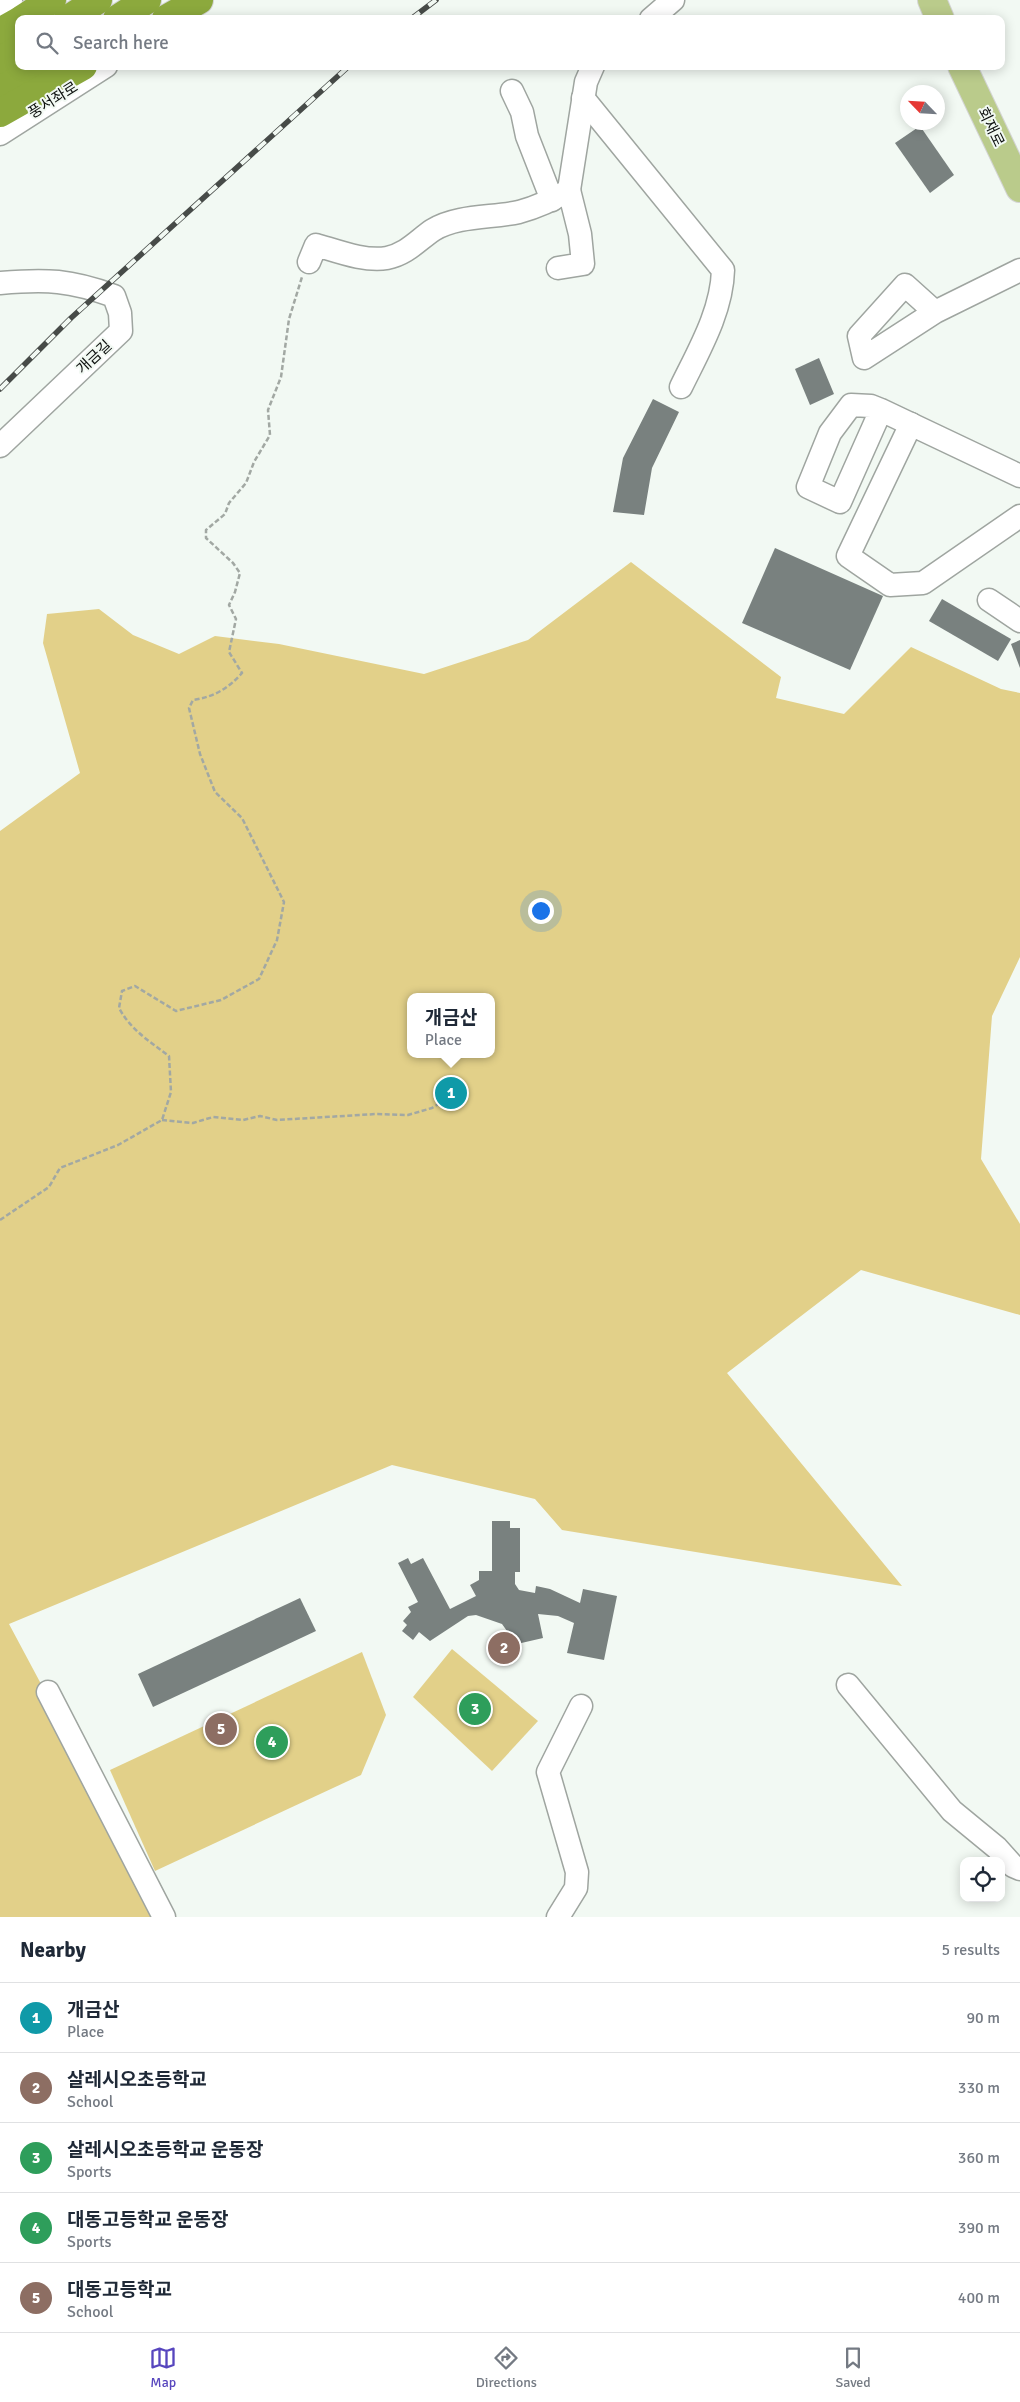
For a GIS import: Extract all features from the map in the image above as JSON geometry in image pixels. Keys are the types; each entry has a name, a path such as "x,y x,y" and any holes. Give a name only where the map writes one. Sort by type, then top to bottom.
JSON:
{"highway":[{"path":"28,15 52,0"},
{"path":"74,15 98,0"},
{"path":"123,15 147,0"},
{"path":"173,15 199,0"},
{"path":"0,32 15,23"},
{"path":"0,61 15,52"},
{"path":"0,91 34,70"},
{"path":"0,113 76,70"}],"main road":[{"path":"932,0 938,15"},
{"name":"회재로","path":"964,70 1020,188"}],"street":[{"path":"0,7 11,0"},
{"path":"187,15 210,0"},
{"path":"656,15 673,0"},
{"name":"풍서좌로","path":"0,134 100,70"},
{"path":"560,195 586,82 591,70"},
{"path":"512,91 522,112 527,136 580,234 583,264 558,268"},
{"path":"583,98 722,270 722,285 710,326 681,387"},
{"path":"309,262 316,245 348,254 388,258 415,246 434,230 448,224 519,212 560,195"},
{"path":"935,312 1020,270"},
{"name":"개금길","path":"0,283 40,280 75,283 114,296 120,313 120,331 0,446"},
{"path":"881,410 1020,476"},
{"path":"911,424 848,556 890,585 922,583 1020,516"},
{"path":"989,600 1020,621"},
{"path":"848,1685 952,1811 997,1848 1013,1866 1020,1869"},
{"path":"48,1692 164,1917"},
{"path":"558,1917 576,1888 577,1872 548,1772 581,1706"}],"path":[{"path":"162,1120 170,1092 169,1056 146,1040 125,1020 119,1008 122,991 135,986 176,1011 221,1000 259,979 277,940 284,902 242,818 215,792 200,754 188,708 193,700 208,698 231,685 242,673 229,652 236,619 229,605 236,592 240,573 233,562 206,538 206,530 225,514 229,503 246,483 254,462 270,435 268,410 280,377 289,319 309,262"},
{"path":"0,1220 49,1187 60,1168 118,1145 162,1120 193,1123 213,1116 243,1120 260,1116 277,1120 376,1114 408,1115 432,1108 453,1095"}],"shaded area":[{"path":"631,562 781,677 776,698 844,714 911,647 1001,689 1020,693 1020,957 992,1016 981,1159 1020,1224 1020,1315 861,1270 727,1373 902,1586 562,1530 535,1499 392,1465 9,1624 142,1873 152,1917 0,1917 0,831 80,773 43,643 47,614 99,609 133,635 179,654 215,636 279,644 424,674 528,640"},
{"path":"452,1649 538,1721 492,1771 413,1697"},
{"path":"362,1652 386,1715 361,1775 155,1871 110,1770"}],"building":[{"path":"914,130 923,130 954,175 930,193 895,143"},
{"path":"819,358 834,394 810,405 795,369"},
{"path":"653,399 679,412 652,468 644,515 613,512 623,458"},
{"path":"775,548 883,596 850,670 742,623"},
{"path":"942,599 1011,639 998,661 929,621"},
{"path":"1020,640 1020,668 1011,644"},
{"path":"492,1521 510,1521 510,1528 520,1528 520,1572 515,1572 515,1584 519,1590 535,1593 536,1586 550,1589 580,1603 583,1589 617,1596 604,1660 567,1653 574,1623 558,1616 538,1614 543,1638 517,1644 516,1639 512,1638 502,1624 476,1615 468,1616 430,1641 419,1632 413,1640 402,1631 407,1625 403,1621 411,1612 408,1607 418,1602 398,1563 408,1558 411,1564 423,1558 450,1609 476,1596 470,1585 479,1580 479,1571 492,1571"},
{"path":"300,1598 316,1631 153,1707 138,1674"}],"railway":[{"path":"416,15 436,0"},
{"path":"0,389 71,318 345,70"}],"place":[{"name":"개금산","path":"451,1093"},
{"name":"살레시오초등학교","path":"504,1648"},
{"name":"살레시오초등학교 운동장","path":"475,1709"},
{"name":"대동고등학교","path":"221,1729"},
{"name":"대동고등학교 운동장","path":"272,1742"}]}
